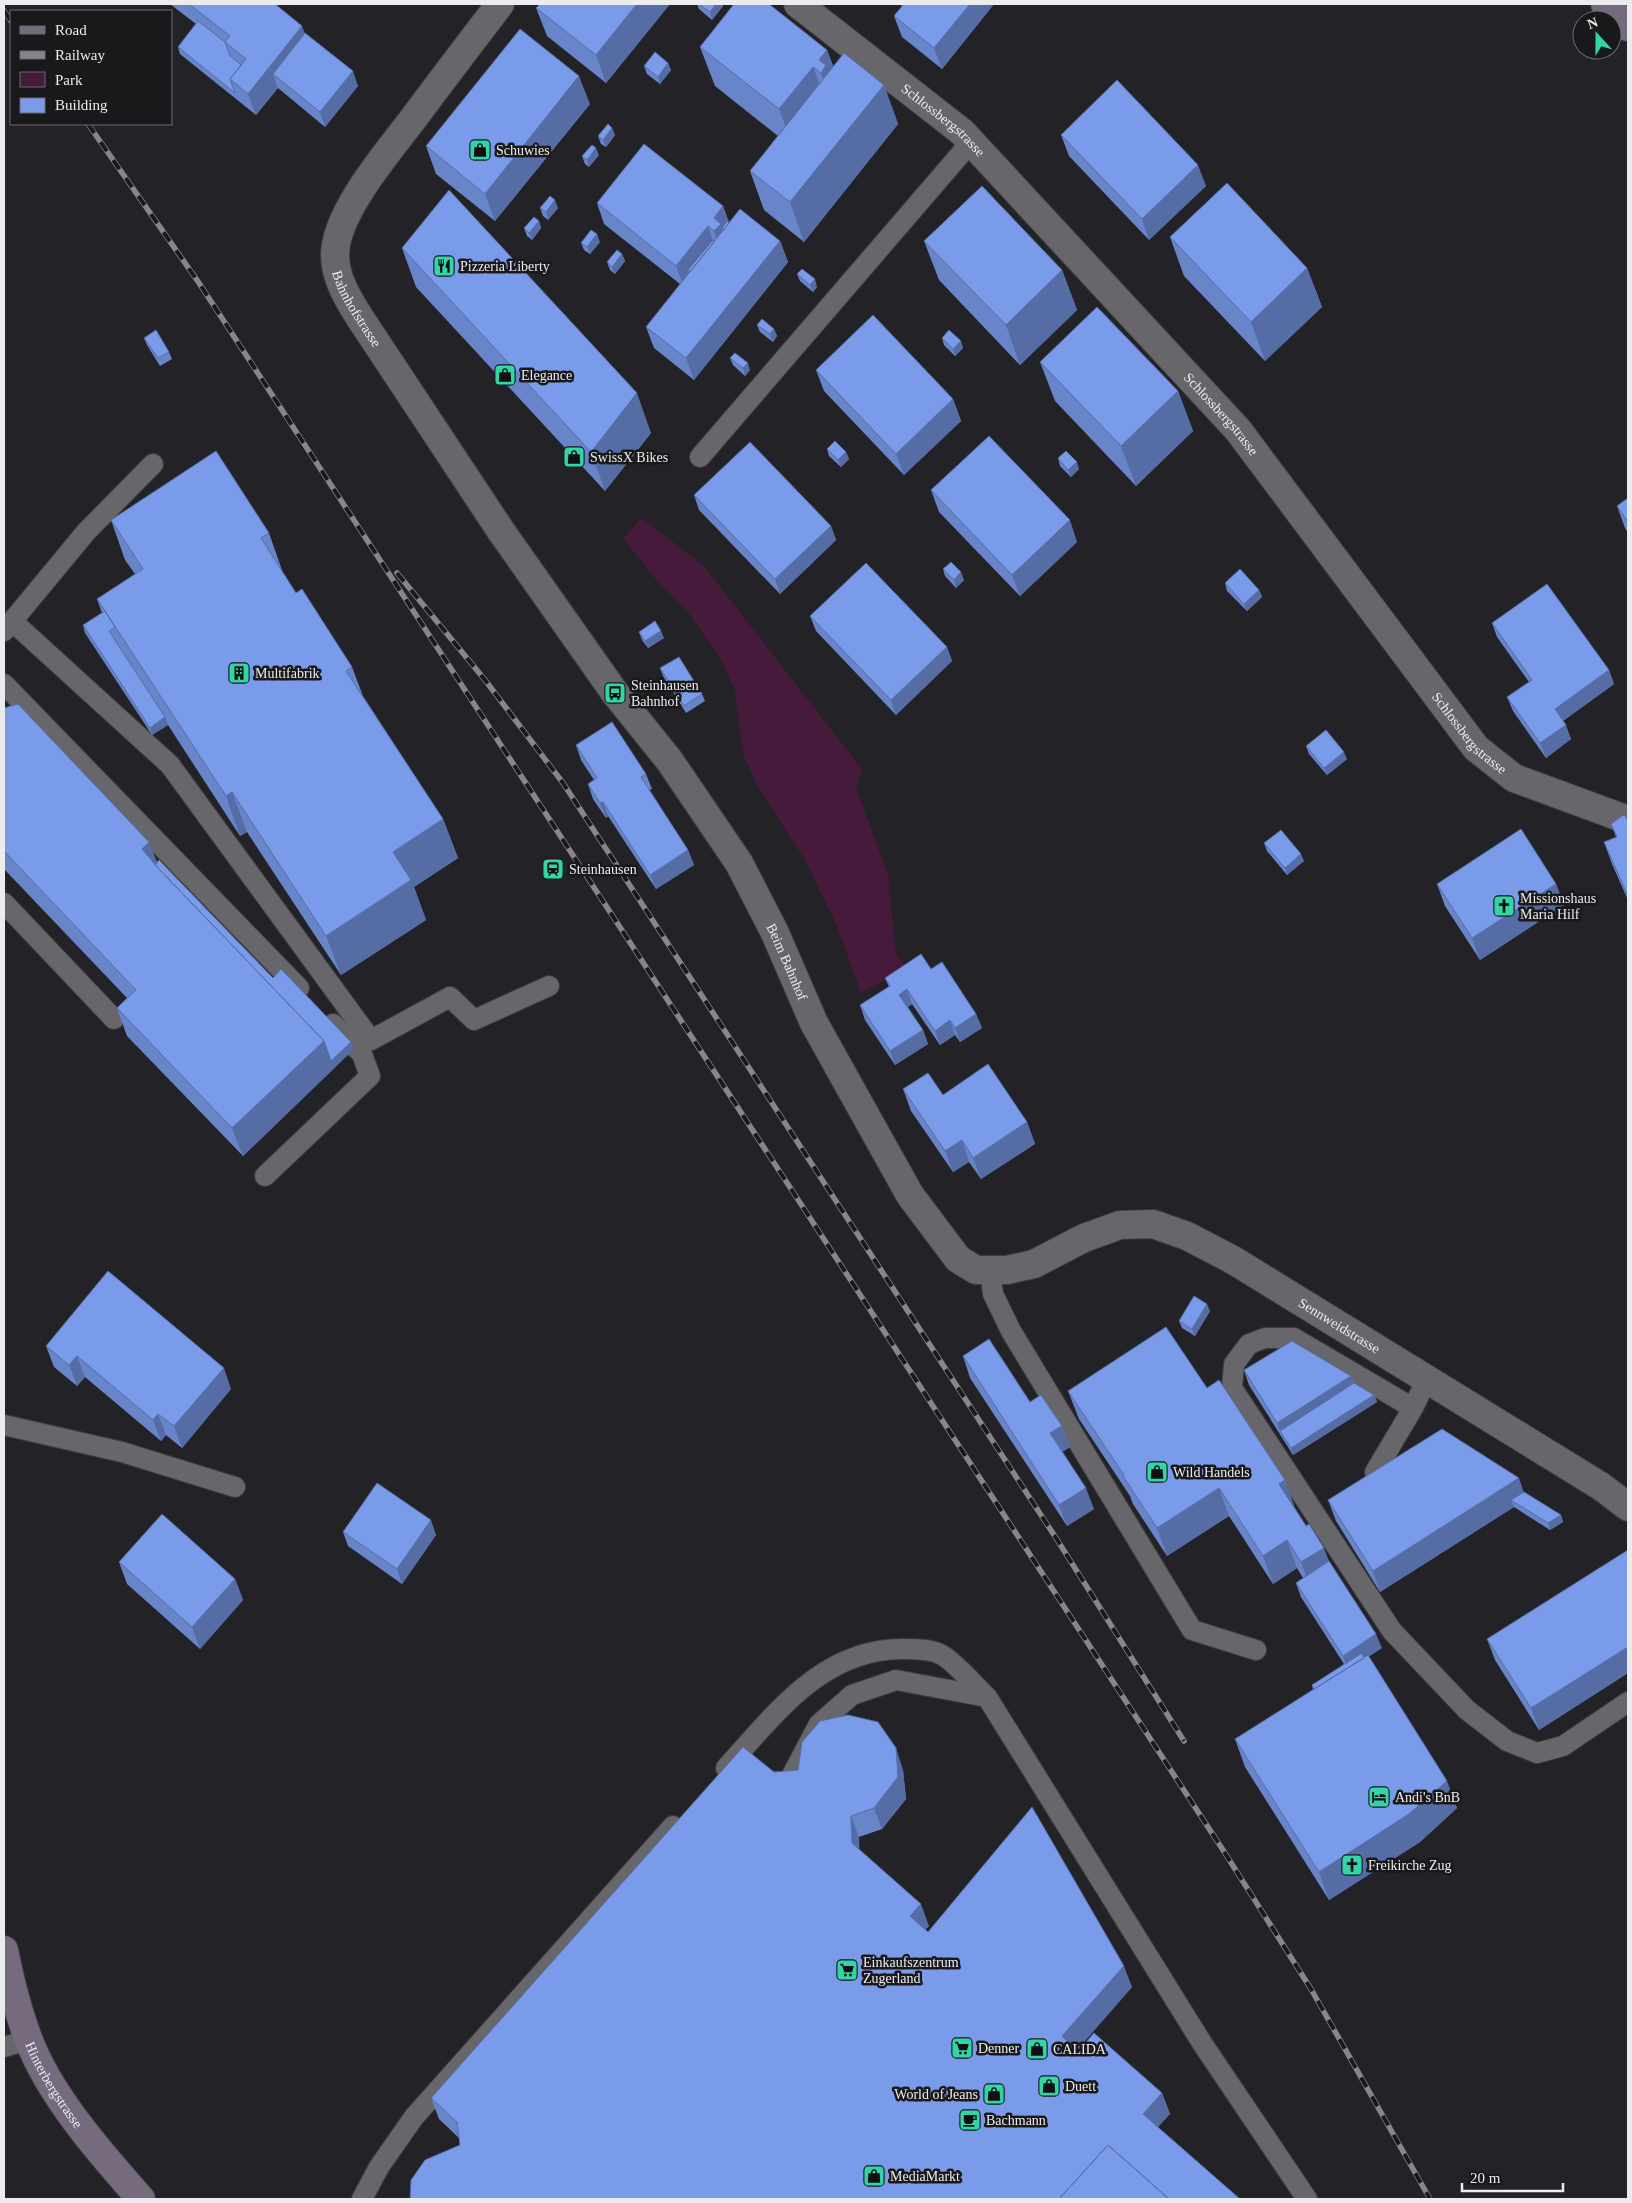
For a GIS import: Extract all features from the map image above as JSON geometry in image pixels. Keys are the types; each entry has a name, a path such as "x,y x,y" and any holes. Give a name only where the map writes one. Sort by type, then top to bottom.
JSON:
{"street":[{"name":"Bahnhofstrasse","path":"500,4 364,185 339,233 335,255 338,274 347,298 500,531 556,610"},
{"name":"Schlossbergstrasse","path":"798,4 954,126 971,142 1238,430 1476,748 1514,778 1628,820"},
{"path":"1605,4 1628,26"},
{"name":"Beim Bahnhof","path":"556,610 615,693 669,760 739,864 775,933 814,1023 910,1195 958,1259 976,1270 1007,1270 1034,1264"},
{"name":"Sennweidstrasse","path":"1034,1264 1084,1238 1120,1225 1153,1224 1188,1236 1233,1260 1427,1379 1602,1487 1628,1507"},
{"name":"Hinterbergstrasse","path":"4,1950 15,2001 16,2044 112,2166 141,2199"}],"lane":[{"path":"700,457 971,142"},
{"path":"152,464 86,532 8,626 170,765 371,1040 450,997 474,1020 549,986"},
{"path":"4,684 362,1054 370,1076 265,1176"},
{"path":"4,903 114,1019"},
{"path":"990,1271 993,1294 1011,1332 1192,1630 1256,1650"},
{"path":"1413,1408 1294,1338 1265,1338 1249,1344 1234,1364 1232,1388 1392,1631 1467,1710 1507,1741 1537,1753 1562,1746 1628,1702"},
{"path":"1375,1472 1413,1408 1427,1379"},
{"path":"4,1425 122,1452 235,1487"},
{"path":"738,1783 730,1781 713,1784 803,1686 836,1664 885,1649 917,1649 942,1655 987,1697 1202,2043 1306,2199"},
{"path":"782,1794 819,1724 852,1695 896,1680 987,1697"},
{"path":"362,2199 379,2167 414,2116 687,1811"}],"green space":[{"path":"642,518 704,566 862,769 856,787 888,875 896,953 907,968 861,993 836,924 805,860 756,784 743,754 734,688 719,656 690,615 658,582 623,538"}],"building":[{"path":"189,4 275,4 302,26 248,94 230,79 246,59 225,42 230,36"},
{"path":"540,4 637,4 596,55 536,8"},
{"path":"699,4 716,4 710,12"},
{"path":"734,4 769,4 827,50 819,60 826,65 821,73 813,67 779,109 700,47"},
{"path":"904,4 970,4 934,48 894,16"},
{"path":"198,21 225,42 230,56 241,65 230,79 235,93 178,47"},
{"path":"520,29 579,76 485,194 426,146"},
{"path":"305,33 353,71 320,112 273,74"},
{"path":"655,52 668,63 658,77 644,66"},
{"path":"844,53 884,85 790,202 750,171"},
{"path":"1117,80 1198,165 1142,219 1061,135"},
{"path":"608,124 612,128 603,140 598,136"},
{"path":"644,144 723,206 714,218 721,224 714,231 708,226 676,266 597,203"},
{"path":"592,145 596,148 587,160 582,156"},
{"path":"1227,183 1307,268 1251,322 1170,237"},
{"path":"982,186 1062,270 1006,325 924,241"},
{"path":"449,190 637,393 591,452 402,248"},
{"path":"550,196 555,200 546,212 540,208"},
{"path":"740,209 780,241 686,358 646,327"},
{"path":"534,217 539,221 529,233 524,228"},
{"path":"727,221 729,223 723,231 722,228"},
{"path":"591,230 597,234 587,247 581,243"},
{"path":"713,240 715,241 690,272 688,270"},
{"path":"617,250 622,254 612,267 607,262"},
{"path":"802,269 815,279 810,285 797,274"},
{"path":"1097,307 1178,391 1121,446 1040,362"},
{"path":"873,315 953,399 896,454 816,370"},
{"path":"762,319 774,329 770,334 757,325"},
{"path":"156,330 169,352 158,358 144,338"},
{"path":"949,330 961,341 953,349 942,338"},
{"path":"735,353 748,363 743,368 730,358"},
{"path":"989,436 1070,520 1012,575 931,490"},
{"path":"835,441 846,452 838,460 827,449"},
{"path":"750,442 831,526 775,579 694,495"},
{"name":"Multifabrik","path":"216,451 269,533 261,538 296,593 302,589 352,667 346,671 443,819 393,852 411,880 326,936 232,792 226,796 97,599 143,569 111,520"},
{"path":"1066,451 1077,462 1068,470 1058,458"},
{"path":"1628,498 1628,522 1617,506"},
{"path":"951,562 961,572 954,580 943,569"},
{"path":"866,563 947,647 891,700 810,616"},
{"path":"1240,569 1259,590 1244,604 1225,583"},
{"path":"1547,584 1609,670 1555,709 1566,725 1540,743 1507,697 1532,680 1492,623"},
{"path":"105,611 115,627 109,631 165,717 150,728 83,625"},
{"path":"655,621 661,631 645,641 639,632"},
{"path":"679,657 702,694 684,706 660,668"},
{"path":"18,704 149,842 142,849 158,868 324,1041 232,1128 117,1008 136,990 4,851 4,708"},
{"path":"612,722 646,774 641,777 688,850 650,875 603,802 600,803 588,784 597,778 576,745"},
{"path":"1326,730 1344,752 1324,768 1306,746"},
{"path":"1623,815 1628,822 1628,896 1604,842 1617,837 1611,824"},
{"name":"Missionshaus Maria Hilf","path":"1521,829 1556,884 1472,938 1437,884"},
{"path":"1281,830 1301,854 1285,868 1264,843"},
{"path":"159,860 273,978 281,969 351,1042 331,1061 324,1041 155,865"},
{"path":"921,954 931,969 942,962 976,1014 955,1028 950,1020 935,1031 907,989 899,995 923,1030 890,1051 860,1005 890,986 885,978"},
{"path":"988,1064 1027,1122 973,1158 962,1140 945,1151 903,1089 928,1073 943,1095"},
{"path":"108,1271 224,1368 174,1426 158,1414 153,1420 77,1356 69,1365 46,1346"},
{"path":"1194,1296 1207,1304 1192,1329 1179,1321"},
{"path":"1166,1327 1207,1388 1219,1380 1285,1480 1279,1484 1306,1526 1309,1524 1324,1548 1301,1562 1287,1540 1263,1556 1219,1488 1157,1528 1068,1391"},
{"path":"989,1339 1030,1402 1041,1395 1062,1426 1050,1433 1086,1488 1059,1505 963,1356"},
{"path":"1292,1341 1351,1376 1277,1423 1244,1370"},
{"path":"1354,1383 1374,1395 1291,1448 1280,1431"},
{"path":"1442,1429 1519,1478 1373,1571 1328,1500"},
{"path":"377,1483 431,1520 397,1569 343,1532"},
{"path":"1524,1492 1561,1515 1548,1523 1511,1500"},
{"path":"162,1514 235,1579 192,1627 119,1562"},
{"path":"1628,1550 1628,1647 1531,1708 1487,1639"},
{"path":"1329,1561 1376,1634 1343,1656 1296,1583"},
{"path":"1362,1653 1364,1658 1314,1689 1312,1685"},
{"path":"1368,1655 1447,1781 1409,1814 1319,1872 1235,1739"},
{"name":"Einkaufszentrum Zugerland","path":"848,1715 878,1722 896,1748 898,1777 874,1808 851,1816 852,1843 921,1904 910,1916 928,1932 1032,1807 1124,1966 1062,2036 1078,2051 1094,2033 1162,2093 1143,2114 1240,2199 1169,2199 1108,2145 1059,2199 410,2199 411,2180 425,2160 460,2145 457,2122 431,2098 743,1747 774,1772 798,1770 802,1742 820,1721"},
{"path":"1108,2145 1169,2199 1059,2199"}],"railway":[{"path":"4,11 10,20"},
{"path":"89,125 199,283 1223,1850 1311,1989 1430,2199"},
{"path":"397,573 485,680 563,783 1056,1538 1184,1741"}],"place":[{"name":"Schuwies","path":"480,150"},
{"name":"Pizzeria Liberty","path":"444,266"},
{"name":"Elegance","path":"505,375"},
{"name":"SwissX Bikes","path":"574,457"},
{"name":"Multifabrik","path":"239,673"},
{"name":"Steinhausen Bahnhof","path":"615,693"},
{"name":"Steinhausen","path":"553,869"},
{"name":"Missionshaus Maria Hilf","path":"1504,906"},
{"name":"Wild Handels","path":"1157,1472"},
{"name":"Andi's BnB","path":"1379,1797"},
{"name":"Freikirche Zug","path":"1352,1865"},
{"name":"Einkaufszentrum Zugerland","path":"847,1970"},
{"name":"Denner","path":"962,2048"},
{"name":"CALIDA","path":"1037,2049"},
{"name":"Duett","path":"1049,2086"},
{"name":"World of Jeans","path":"994,2094"},
{"name":"Bachmann","path":"970,2120"},
{"name":"MediaMarkt","path":"874,2176"}]}
